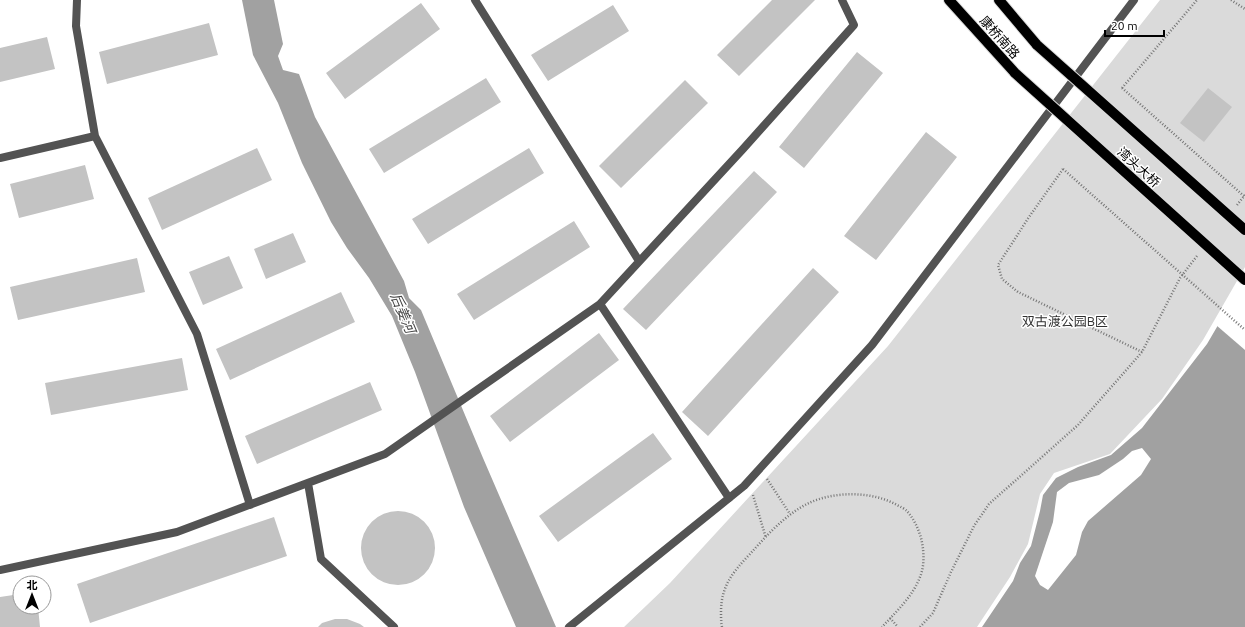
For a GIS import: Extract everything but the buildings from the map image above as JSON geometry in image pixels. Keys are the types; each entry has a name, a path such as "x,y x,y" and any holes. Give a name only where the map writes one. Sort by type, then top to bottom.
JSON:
{"main road":[{"name":"康桥南路","path":"949,0 1016,73"},
{"name":"康桥南路","path":"999,0 1037,45"},
{"name":"湾头大桥","path":"1037,45 1245,230"},
{"name":"湾头大桥","path":"1016,73 1245,280"}],"street":[{"path":"77,0 76,26 95,136 197,334 250,505"},
{"path":"475,0 639,261"},
{"path":"0,570 177,532 385,454 600,304 743,149 854,25 842,0"},
{"path":"569,627 748,482 872,345 1134,0"},
{"path":"0,158 95,136"},
{"path":"600,304 729,498"},
{"path":"308,483 321,559 394,627"}],"path":[{"path":"1197,0 1122,88 1245,196 1236,207"},
{"path":"1231,0 1245,9"},
{"path":"1142,352 1018,292 1002,279 998,265 1008,252 1029,217 1063,169 1245,330"},
{"path":"920,627 934,613 951,572 974,526 988,504 1078,425 1142,352 1180,278 1198,254"},
{"path":"760,468 790,514"},
{"path":"748,482 766,538"},
{"path":"722,627 721,602 727,582 735,569 790,514 809,503 822,498 844,494 869,496 890,501 906,510 917,526 923,546 923,565 920,578 912,592 882,627"},
{"path":"890,618 898,627"}],"green space":[{"name":"双古渡公园B区","path":"1160,0 1245,0 1245,267 1203,340 1162,399 1110,454 1054,473 1040,494 1028,544 1010,577 977,627 624,627 670,583 888,346"}],"water":[{"name":"后姜河","path":"242,0 274,0 283,44 278,56 283,70 299,74 315,117 404,281 409,298 421,310 556,627 516,627 464,507 415,372 392,316 369,278 347,248 331,222 302,163 278,103 253,55"},
{"path":"1245,279 1245,627 982,627 1013,581 1020,563 1031,546 1043,495 1056,478 1078,467 1111,455 1142,428 1207,344","holes":["1142,448 1151,459 1141,475 1088,521 1082,532 1076,555 1048,590 1040,585 1035,576 1053,522 1057,492 1069,483 1099,475 1132,451"]}],"pier":[{"path":"1245,277 1245,350 1216,325"}]}
